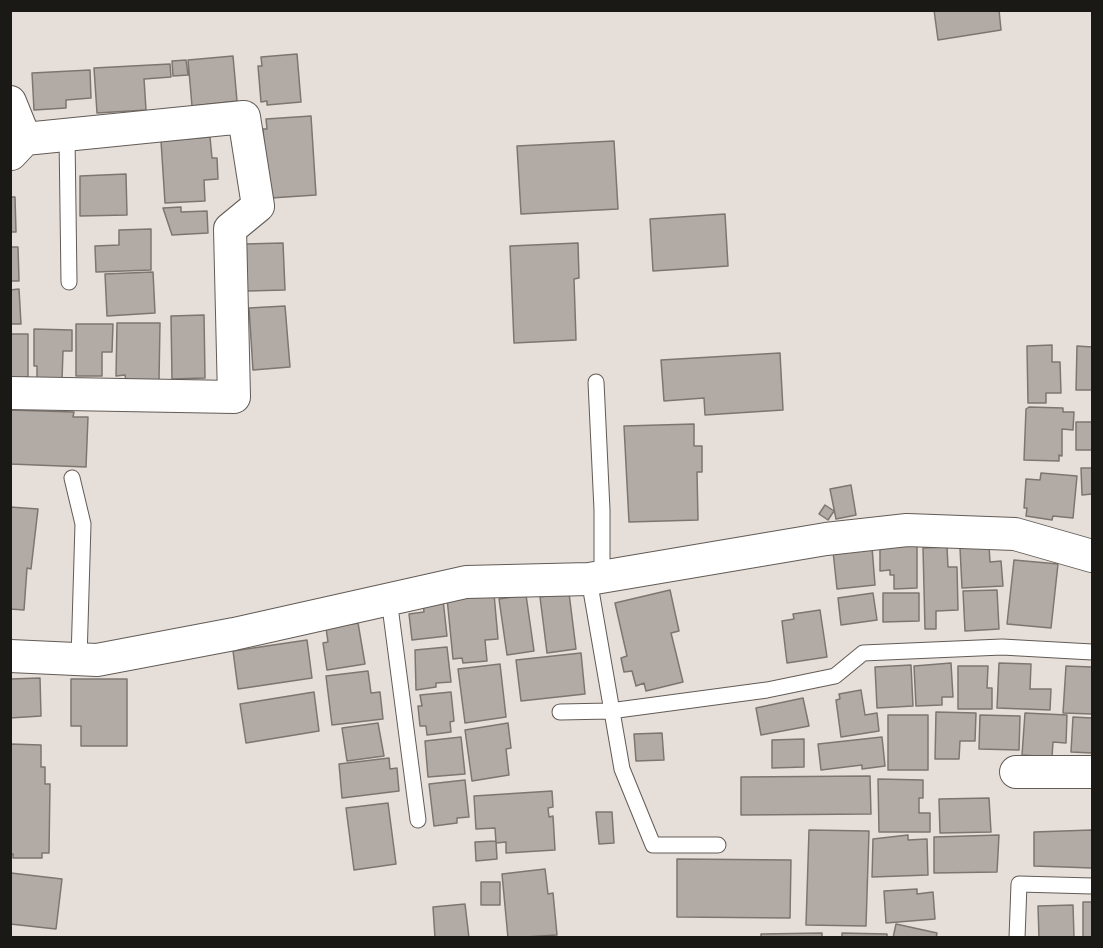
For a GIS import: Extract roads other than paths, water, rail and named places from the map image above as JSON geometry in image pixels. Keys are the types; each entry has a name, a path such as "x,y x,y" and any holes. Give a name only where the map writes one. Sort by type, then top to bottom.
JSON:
{"street":[{"path":"10,102 18,147 67,136 244,117 258,206 230,229 234,397 10,393"},
{"path":"10,656 97,660 234,634 466,582 595,578 826,539 907,530 1015,534 1092,556"},
{"path":"1016,772 1092,771"}],"lane":[{"path":"67,136 69,282"},
{"path":"596,382 602,510 595,578 610,711 622,769 653,845 718,845"},
{"path":"72,478 83,524 79,659"},
{"path":"389,599 418,820"},
{"path":"560,712 610,711 767,690 835,676 863,653 1002,647 1092,652"},
{"path":"1017,938 1019,884 1092,886"}]}
